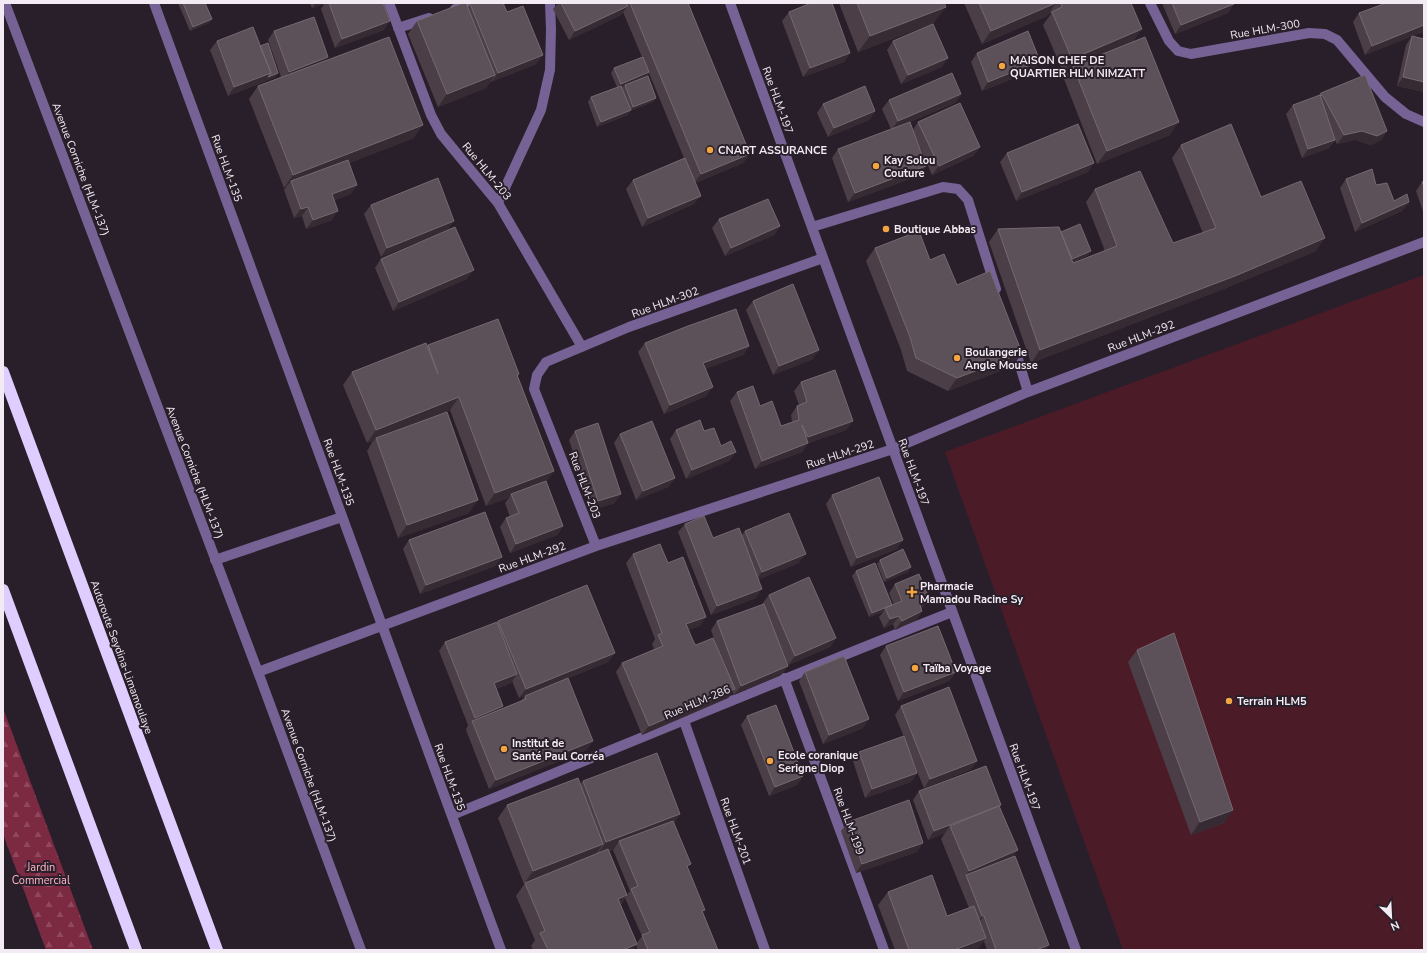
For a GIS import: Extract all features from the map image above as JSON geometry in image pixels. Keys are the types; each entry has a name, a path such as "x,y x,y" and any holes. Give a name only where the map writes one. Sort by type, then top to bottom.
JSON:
{"highway":[{"name":"Autoroute Seydina-Limamoulaye","path":"3,372 217,950"},
{"path":"3,590 136,950"}],"street":[{"name":"Avenue Corniche (HLM-137)","path":"5,3 258,672 361,950"},
{"name":"Rue HLM-135","path":"154,3 501,950"},
{"name":"Rue HLM-203","path":"389,3 431,115 441,134 498,203 582,347"},
{"path":"398,28 472,3"},
{"path":"498,203 541,110 550,70 550,3"},
{"name":"Rue HLM-197","path":"731,3 1076,950"},
{"name":"Rue HLM-300","path":"1150,3 1169,41 1178,50 1191,54 1309,33 1325,34 1336,40 1385,97 1406,114 1424,122"},
{"path":"812,227 943,186 958,189 968,200 998,296"},
{"name":"Rue HLM-292","path":"258,672 596,546 893,449 1028,392 1424,242"},
{"name":"Rue HLM-302","path":"534,389 537,375 546,362 629,327 823,258"},
{"path":"1010,333 1028,392"},
{"name":"Rue HLM-203","path":"534,389 596,546"},
{"path":"215,560 342,517"},
{"name":"Rue HLM-286","path":"452,815 684,721 784,678 952,612"},
{"name":"Rue HLM-199","path":"784,678 884,950"},
{"name":"Rue HLM-201","path":"684,721 765,950"}],"green space":[{"name":"Jardin Commercial","path":"3,708 93,950 46,950 3,834"}],"shaded area":[{"name":"Terrain HLM5","path":"1424,275 1424,950 1123,950 945,452"}],"building":[{"path":"183,3 205,3 212,19 193,27"},
{"path":"329,3 383,3 390,21 342,39"},
{"path":"466,3 495,75 447,94 417,21"},
{"path":"503,3 507,12 523,6 543,55 498,73 470,4"},
{"path":"561,3 626,3 628,6 575,31"},
{"path":"630,3 688,3 750,154 701,174"},
{"path":"811,3 832,3 850,53 810,68 789,12"},
{"path":"857,3 944,3 946,7 870,36"},
{"path":"979,3 1056,3 991,31"},
{"path":"1061,3 1131,3 1142,29 1072,59 1052,12 1062,7"},
{"path":"1172,3 1233,3 1234,4 1181,25"},
{"path":"1386,3 1423,3 1424,25 1372,46 1359,13"},
{"path":"314,17 328,57 289,72 274,31"},
{"path":"933,24 948,58 908,75 893,41"},
{"path":"253,27 271,73 234,87 217,41"},
{"name":"MAISON CHEF DE QUARTIER HLM NIMZATT","path":"1028,31 1040,61 988,82 977,53"},
{"path":"1412,36 1424,39 1424,82 1403,77"},
{"path":"389,37 423,125 293,175 258,86"},
{"path":"1145,37 1179,122 1107,151 1073,66"},
{"path":"268,43 278,73 268,77 271,73 260,46"},
{"path":"643,57 649,72 621,84 614,68"},
{"path":"952,73 961,94 898,121 889,100"},
{"path":"1365,75 1387,131 1377,136 1362,131 1344,135 1323,96 1320,95 1321,93"},
{"path":"648,76 656,98 633,107 625,85"},
{"path":"621,86 631,110 601,122 591,97"},
{"path":"865,86 875,111 834,128 823,104"},
{"path":"1320,95 1335,140 1308,149 1293,105"},
{"path":"960,103 980,147 939,166 918,122"},
{"name":"Kay Solou Couture","path":"910,122 926,166 855,193 838,149"},
{"path":"1078,124 1094,163 1022,192 1007,153"},
{"path":"1231,124 1261,197 1301,181 1325,238 1235,276 1040,350 998,229 1059,227 1073,263 1117,246 1095,189 1140,171 1173,243 1216,228 1181,145"},
{"path":"685,158 701,196 648,218 633,180"},
{"path":"348,160 357,185 332,194 338,211 313,220 308,207 301,209 291,181"},
{"path":"1372,169 1376,185 1387,183 1394,201 1407,194 1409,202 1362,223 1346,179"},
{"path":"438,178 454,221 387,248 371,205"},
{"path":"768,199 780,226 731,248 719,219"},
{"path":"1080,224 1091,251 1072,259 1061,232"},
{"path":"455,227 474,270 399,302 381,259"},
{"path":"919,231 930,260 944,254 957,285 990,271 1022,353 957,378 916,358 910,337 875,248"},
{"path":"793,284 819,350 779,366 753,301"},
{"path":"736,309 749,346 703,363 713,387 670,405 645,343"},
{"path":"498,319 519,374 517,375 554,471 495,493 459,397 376,430 352,372 426,343 438,374 428,345"},
{"path":"835,370 853,421 808,437 802,425 808,443 762,461 737,392 753,386 760,406 772,401 781,426 799,420 797,406 807,402 801,382"},
{"path":"447,412 478,500 407,525 376,438"},
{"path":"700,420 704,431 714,428 721,446 731,441 736,452 692,470 676,430"},
{"path":"652,421 675,478 643,491 620,434"},
{"path":"598,423 621,494 598,501 575,431"},
{"path":"879,477 903,540 857,558 832,495"},
{"path":"546,481 563,526 516,544 506,518 519,513 511,494"},
{"path":"485,512 502,557 426,585 409,540"},
{"path":"789,513 806,554 762,572 745,531"},
{"path":"704,516 713,538 739,528 762,589 717,606 685,524"},
{"path":"660,544 668,563 683,557 706,617 686,624 694,643 696,645 713,638 735,689 649,726 622,663 663,646 658,635 662,633 633,554"},
{"path":"903,549 911,567 887,578 880,560"},
{"path":"875,563 892,605 872,613 856,571"},
{"path":"919,574 929,598 919,602 922,611 902,621 899,616 890,619 885,608 902,601 895,584"},
{"path":"809,577 836,638 795,656 769,595"},
{"path":"587,585 615,653 526,689 498,621"},
{"path":"764,604 788,666 741,686 717,621"},
{"path":"497,622 517,674 494,683 503,706 475,718 445,642"},
{"name":"Taïba Voyage","path":"938,626 956,672 904,692 886,646"},
{"path":"1174,633 1233,810 1200,822 1137,650"},
{"path":"844,656 869,719 829,735 805,672"},
{"path":"568,678 593,741 496,780 472,721 526,699 525,696"},
{"path":"949,687 977,761 930,779 901,706"},
{"path":"776,705 803,776 775,787 747,716"},
{"path":"904,736 917,773 872,789 859,752"},
{"path":"657,753 680,814 606,842 583,781"},
{"path":"986,766 1001,805 934,831 919,791"},
{"path":"578,778 603,844 533,871 507,805"},
{"path":"909,800 923,843 862,864 848,822"},
{"path":"999,806 1018,850 969,871 950,826"},
{"path":"673,821 691,864 687,866 705,910 702,911 718,950 648,950 642,935 650,932 631,889 638,886 619,841"},
{"path":"608,849 627,895 618,899 637,944 623,950 548,950 540,933 545,931 525,883"},
{"path":"1015,856 1049,945 1036,950 996,950 984,916 982,916 966,875"},
{"path":"932,875 947,916 974,906 986,938 954,950 909,950 888,892"}],"place":[{"name":"MAISON CHEF DE QUARTIER HLM NIMZATT","path":"1002,66"},
{"name":"CNART ASSURANCE","path":"710,150"},
{"name":"Kay Solou Couture","path":"876,166"},
{"name":"Boutique Abbas","path":"886,229"},
{"name":"Boulangerie Angle Mousse","path":"957,358"},
{"name":"Pharmacie Mamadou Racine Sy","path":"912,592"},
{"name":"Taïba Voyage","path":"915,668"},
{"name":"Terrain HLM5","path":"1229,701"},
{"name":"Institut de Santé Paul Corréa","path":"504,749"},
{"name":"Ecole coranique Serigne Diop","path":"770,761"}]}
